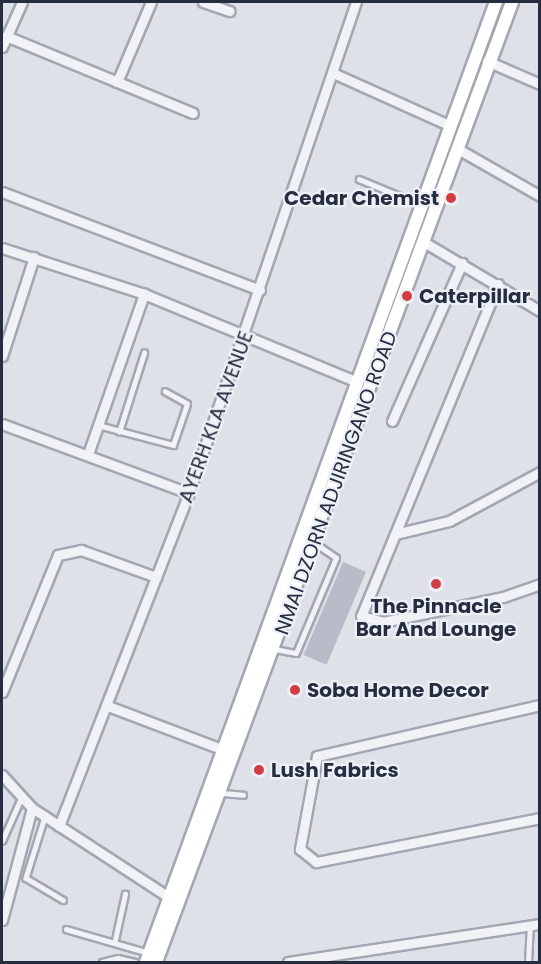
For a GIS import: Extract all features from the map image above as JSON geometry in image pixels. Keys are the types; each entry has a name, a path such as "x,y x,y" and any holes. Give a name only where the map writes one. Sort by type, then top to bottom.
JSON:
{"main road":[{"name":"NMAI DZORN ADJIRINGANO ROAD","path":"150,959 170,898 496,2"},
{"name":"NMAI DZORN ADJIRINGANO ROAD","path":"150,959 222,793 422,241 458,149 487,61 512,2"},
{"path":"256,663 269,666"}],"street":[{"path":"2,47 22,2"},
{"path":"117,82 151,2"},
{"path":"204,2 229,11"},
{"name":"AYERH KLA AVENUE","path":"59,826 108,706 189,493 246,333 356,2"},
{"path":"6,36 193,113"},
{"path":"487,61 540,84"},
{"path":"333,73 451,126"},
{"path":"458,149 540,196"},
{"path":"2,192 260,290"},
{"path":"422,241 540,311"},
{"path":"2,248 144,294 246,333 358,382"},
{"path":"2,356 34,257"},
{"path":"392,421 462,263"},
{"path":"498,284 361,616 366,621 503,597 540,584"},
{"path":"88,454 144,294"},
{"path":"2,424 189,493"},
{"path":"395,534 449,521 540,472"},
{"path":"2,692 58,555 81,550 156,577"},
{"path":"540,705 317,756 300,849 316,862 540,818"},
{"path":"108,706 224,750"},
{"path":"2,775 32,808 170,898"},
{"path":"2,920 4,885 32,808"},
{"path":"288,963 535,925"}],"lane":[{"path":"359,179 422,205"},
{"path":"119,432 144,353"},
{"path":"98,426 173,445 187,404 165,392"},
{"path":"275,649 296,653 336,558 314,543"},
{"path":"222,793 243,795"},
{"path":"2,841 22,796"},
{"path":"45,817 26,878 63,900"},
{"path":"115,940 125,894"},
{"path":"528,963 535,925"},
{"path":"66,929 115,940 150,959"},
{"path":"102,963 118,958 136,963"}],"building":[{"path":"343,562 366,572 327,665 304,655"}],"place":[{"name":"Cedar Chemist","path":"451,198"},
{"name":"Caterpillar","path":"407,296"},
{"name":"The Pinnacle Bar And Lounge","path":"436,584"},
{"name":"Soba Home Decor","path":"295,690"},
{"name":"Lush Fabrics","path":"259,770"}]}
